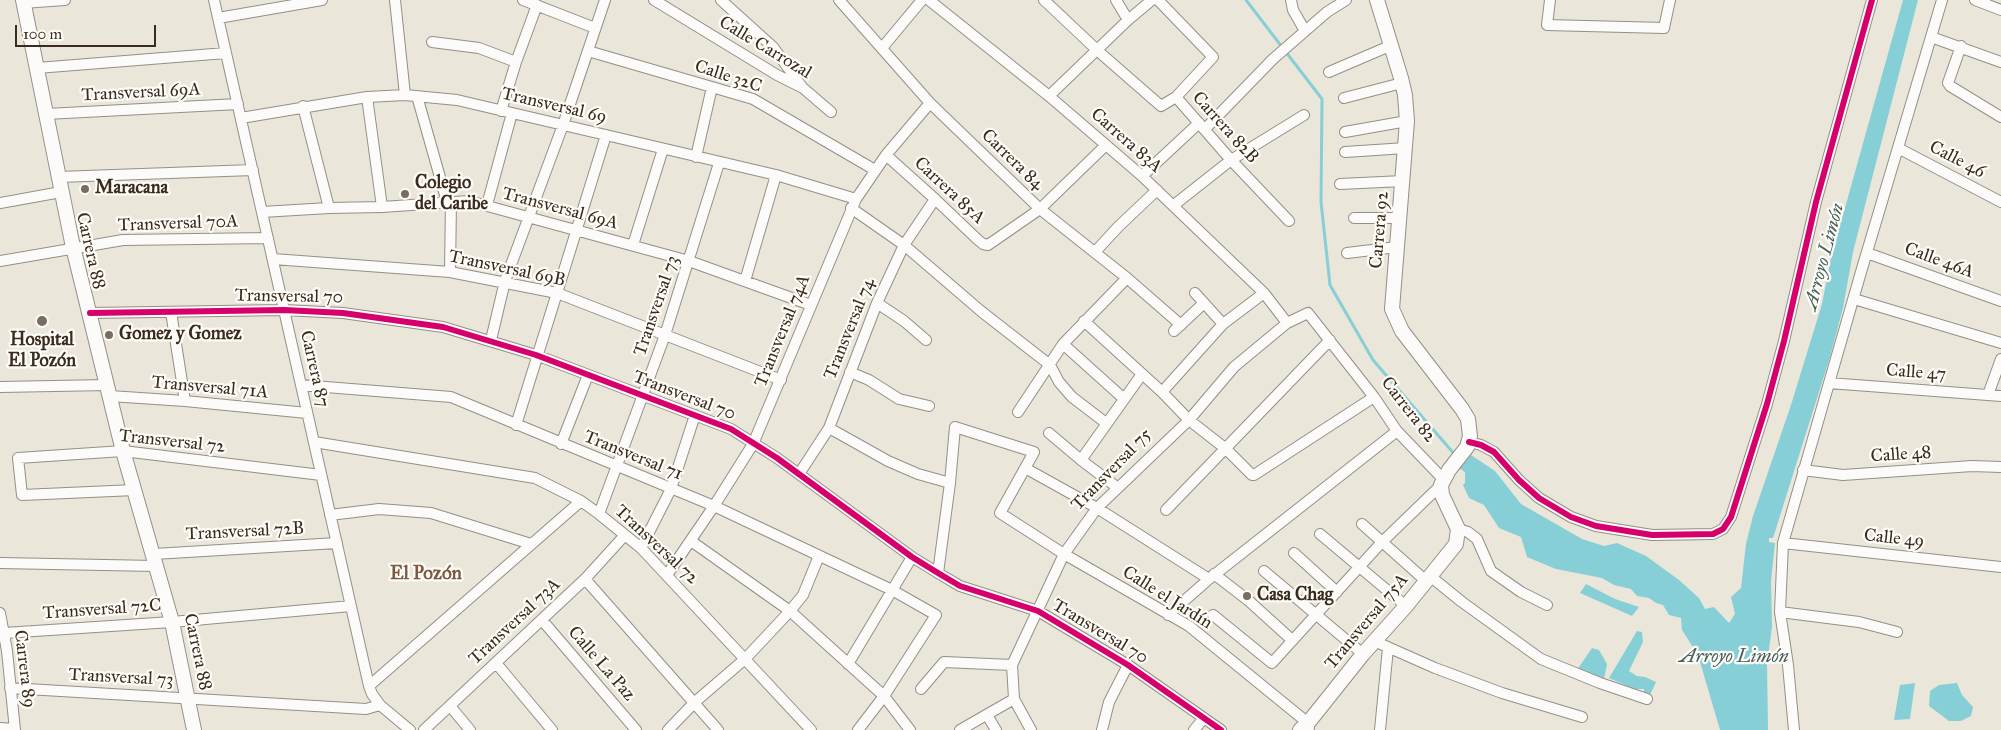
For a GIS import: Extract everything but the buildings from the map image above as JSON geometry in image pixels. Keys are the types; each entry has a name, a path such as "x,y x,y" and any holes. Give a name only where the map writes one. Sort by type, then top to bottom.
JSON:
{"street":[{"path":"23,2 65,0"},
{"name":"Carrera 87","path":"214,0 369,686 380,705 410,730"},
{"path":"218,18 322,0"},
{"path":"395,0 404,95"},
{"path":"523,0 595,28"},
{"path":"491,340 505,281 563,125 605,0"},
{"name":"Calle Carrozal","path":"654,0 777,75 803,88 831,112"},
{"path":"721,0 774,47 803,88"},
{"name":"Carrera 84","path":"839,0 930,103 1040,209 1127,278 1178,328 1204,303"},
{"path":"882,48 922,0"},
{"name":"Carrera 83A","path":"929,0 1049,96 1142,176 1264,292 1287,323"},
{"name":"Carrera 82B","path":"1044,0 1098,51 1161,106 1176,97 1288,221"},
{"path":"1116,0 1128,20"},
{"path":"1049,96 1098,51 1128,20 1152,0"},
{"path":"1158,0 1213,57 1176,97"},
{"path":"1290,0 1292,10 1304,32"},
{"path":"1142,176 1202,126 1273,59 1327,12 1346,0"},
{"name":"Carrera 92","path":"1377,0 1402,82 1407,121 1393,314 1402,331 1468,419 1470,428 1468,445"},
{"path":"1550,0 1547,25 1664,28 1670,0"},
{"path":"1213,615 1272,662 1381,543 1444,478 1468,445 1481,445 1494,452 1518,480 1539,498 1571,517 1596,526 1652,535 1712,534 1723,529 1732,517 1767,404 1816,202 1872,0"},
{"path":"1794,730 1788,665 1780,612 1783,543 1866,253 1942,0"},
{"path":"1975,0 2001,10"},
{"name":"Carrera 88","path":"23,2 73,248 123,452 172,622 194,730"},
{"path":"487,206 516,62 537,5"},
{"path":"1932,37 2001,62"},
{"path":"432,42 479,48 516,62"},
{"path":"1329,72 1392,45"},
{"path":"1961,46 1948,83 2001,117"},
{"name":"Calle 32C","path":"588,51 753,99 875,170"},
{"path":"37,68 226,53"},
{"path":"1344,98 1402,82"},
{"path":"696,157 712,87"},
{"name":"Transversal 69","path":"241,118 367,97 404,95 457,100 776,175 854,203 982,312 1050,365"},
{"path":"417,96 449,202 450,272"},
{"path":"367,97 382,207"},
{"name":"Transversal 74A","path":"667,575 754,444 854,203 886,155 930,103"},
{"name":"Transversal 69A","path":"46,114 238,104"},
{"path":"304,106 329,208"},
{"path":"1174,205 1231,160 1304,115"},
{"path":"1345,132 1407,121"},
{"path":"516,425 536,355 606,135"},
{"path":"1040,209 1106,145"},
{"path":"1344,152 1406,148"},
{"name":"Calle 46","path":"1898,148 2001,202"},
{"path":"633,245 663,149"},
{"name":"Carrera 85A","path":"886,155 983,244 988,245 1040,209"},
{"name":"Transversal 73","path":"599,514 665,335 720,162"},
{"path":"58,177 252,170"},
{"path":"745,281 776,175"},
{"path":"1340,184 1403,181"},
{"path":"1095,252 1157,190"},
{"path":"0,203 61,192"},
{"name":"Transversal 74","path":"799,474 829,428 877,303 904,245 935,198"},
{"name":"Transversal 69A","path":"262,212 469,201 689,261 811,304"},
{"path":"1354,218 1400,218"},
{"name":"Transversal 70A","path":"0,260 123,240 268,238"},
{"path":"1347,253 1398,247"},
{"name":"Calle 46A","path":"1866,253 2001,301"},
{"name":"Transversal 69B","path":"273,259 450,272 505,281 556,293 781,380"},
{"path":"1018,412 1063,344 1127,278"},
{"path":"1162,392 1223,324 1264,292"},
{"path":"1195,293 1223,324"},
{"path":"1854,299 2001,343"},
{"path":"877,303 904,321 926,340"},
{"name":"Transversal 70","path":"90,313 284,310 343,313 443,327 536,355 731,429 799,474 912,557 960,586 1038,611 1128,665 1220,730"},
{"path":"171,312 185,401"},
{"name":"Transversal 75","path":"1031,730 1014,699 1012,665 1064,554 1097,508 1189,420 1234,368 1287,323 1308,313"},
{"name":"Carrera 82","path":"1308,313 1374,397 1397,431 1444,478 1442,495 1458,533"},
{"path":"1084,321 1162,392 1189,420 1226,449 1252,475 1374,397"},
{"path":"1166,510 1330,340"},
{"path":"1063,344 1123,398"},
{"path":"1988,395 2001,359"},
{"path":"1050,365 1058,382 1072,397 1106,423"},
{"path":"850,372 868,380 899,399 929,406"},
{"path":"1081,460 1123,398 1142,374"},
{"path":"561,444 588,375"},
{"name":"Calle 47","path":"1829,383 2001,396"},
{"name":"Transversal 71","path":"301,385 451,397 714,506 892,590 936,615 884,696"},
{"name":"Transversal 71A","path":"0,387 109,390 185,401 308,413"},
{"path":"641,548 671,489 695,415"},
{"path":"938,573 950,483 954,430 957,426 1034,452 1025,468 1097,508 1211,576 1249,601 1292,640"},
{"path":"829,428 888,461 918,474 950,483"},
{"path":"1168,616 1211,576 1397,431"},
{"path":"1049,433 1118,488"},
{"name":"Transversal 72","path":"314,442 535,478 581,501 641,548 811,730"},
{"name":"Transversal 72","path":"135,490 22,495 18,458 123,452 322,475"},
{"name":"Calle 48","path":"1803,470 1843,475 1972,466 2001,466"},
{"name":"Calle el Jardín","path":"1025,468 1000,513 1064,554 1168,616 1189,626 1305,728"},
{"path":"369,686 581,501"},
{"path":"330,515 379,509 431,513 532,544"},
{"path":"1362,524 1381,543 1541,659 1600,683 1647,699"},
{"path":"1458,533 1468,532 1477,539 1491,571 1520,592 1546,605"},
{"name":"Transversal 75A","path":"1305,728 1363,654 1406,606 1456,544 1458,533"},
{"path":"1320,534 1406,606"},
{"name":"Transversal 73A","path":"424,730 585,579 625,535"},
{"path":"691,541 790,611 884,696 910,730"},
{"name":"Transversal 72B","path":"0,563 155,560 337,543"},
{"name":"Calle 49","path":"1783,543 2001,567"},
{"path":"1294,553 1337,592"},
{"path":"668,730 695,702 745,659 790,611 803,595 819,556"},
{"path":"848,664 912,557"},
{"path":"1264,571 1363,654"},
{"path":"585,579 718,730"},
{"name":"Transversal 72C","path":"4,633 172,622 351,606"},
{"path":"1780,612 1859,622 1897,632"},
{"name":"Carrera 89","path":"0,613 4,633 3,651 15,730"},
{"name":"Calle La Paz","path":"542,620 636,730"},
{"path":"1374,641 1435,668 1493,690 1582,717"},
{"path":"1380,730 1388,648"},
{"path":"921,689 944,662 1012,665"},
{"path":"496,663 552,730"},
{"path":"1106,728 1109,702 1128,665"},
{"name":"Transversal 73","path":"10,688 366,709 380,705"},
{"path":"858,730 884,696"},
{"path":"960,730 1014,699"},
{"path":"450,706 470,730"},
{"path":"987,715 996,730"},
{"path":"1194,730 1204,718"},
{"path":"0,728 15,730"}],"water":[{"name":"Arroyo Limón","path":"1903,0 1918,0 1853,252 1843,308 1830,357 1773,538 1769,538 1769,542 1775,543 1771,581 1772,627 1767,664 1768,730 1720,730 1698,655 1682,630 1681,618 1669,615 1663,605 1649,598 1637,596 1631,589 1614,585 1602,578 1556,569 1527,557 1521,537 1499,528 1484,505 1469,498 1463,485 1465,483 1465,472 1459,468 1471,455 1495,471 1521,504 1582,539 1604,546 1617,543 1646,556 1679,580 1699,598 1705,609 1714,607 1729,623 1735,614 1731,597 1741,588 1746,544 1753,516 1791,405 1822,304 1831,258"},
{"path":"1586,584 1615,599 1639,607 1632,616 1580,593"},
{"path":"1637,631 1642,632 1643,642 1629,671 1637,676 1656,682 1650,695 1644,693 1644,689 1634,689 1609,678"},
{"path":"1592,648 1599,650 1607,664 1604,679 1600,681 1577,670"},
{"path":"1915,683 1910,719 1894,720 1900,685"},
{"path":"1957,683 1962,695 1973,707 1971,716 1961,721 1949,721 1929,706 1930,691 1939,685"}],"waterway":[{"path":"1246,0 1322,99 1321,202 1330,285 1373,360 1456,456"}],"cycle path":[{"path":"1469,442 1481,445 1494,452 1519,480 1539,498 1571,517 1596,526 1652,535 1713,534 1723,529 1731,517 1767,404 1784,341 1816,202 1872,0"},
{"path":"90,313 284,310 343,313 443,327 536,355 731,429 777,458 912,557 938,573 960,586 1038,611 1128,665 1221,730"}],"place":[{"name":"Maracana","path":"85,189"},
{"name":"Colegio del Caribe","path":"405,194"},
{"name":"Hospital El Pozón","path":"42,321"},
{"name":"Gomez y Gomez","path":"109,335"},
{"name":"Casa Chag","path":"1247,596"}],"district":[{"name":"El Pozón","path":"426,574"}]}
